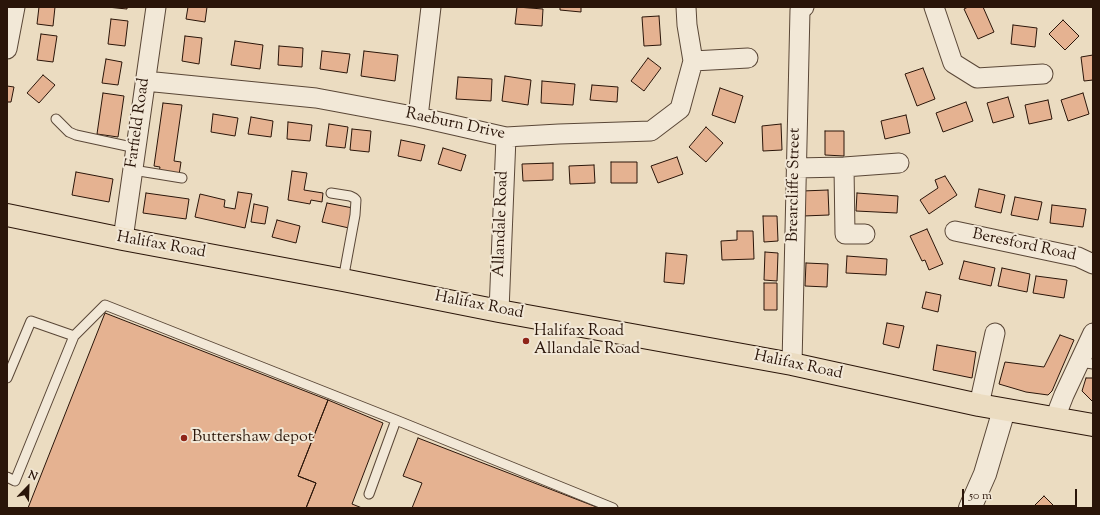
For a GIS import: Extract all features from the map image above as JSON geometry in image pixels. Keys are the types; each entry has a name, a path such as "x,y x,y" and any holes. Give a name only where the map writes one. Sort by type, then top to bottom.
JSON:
{"highway":[{"name":"Halifax Road","path":"7,215 123,239 343,280 498,311 792,364 979,405 1093,425"}],"street":[{"path":"7,49 15,7"},
{"name":"Farfield Road","path":"123,239 156,7"},
{"path":"418,117 431,7"},
{"name":"Raeburn Drive","path":"145,81 316,98 418,117 506,137 651,131 680,110 693,61 687,26 686,7"},
{"name":"Brearcliffe Street","path":"792,364 800,10 804,7"},
{"path":"934,7 953,63 977,78 1043,74"},
{"path":"693,61 748,58"},
{"name":"Allandale Road","path":"498,311 506,137"},
{"path":"796,168 844,167 899,163"},
{"path":"844,167 845,234 865,234"},
{"name":"Beresford Road","path":"955,231 1078,257 1093,264"},
{"path":"979,405 995,333"},
{"path":"1055,418 1064,395 1086,363 1093,333"},
{"path":"970,508 985,474 1004,410"}],"lane":[{"path":"56,119 69,132 76,135 136,148"},
{"path":"133,170 182,178"},
{"path":"331,193 350,196 356,200 355,215 343,280"},
{"path":"7,477 15,481 74,336 105,305 613,508"},
{"path":"7,378 31,321 74,336"},
{"path":"369,494 396,420"}],"building":[{"path":"39,7 55,7 53,26 37,24"},
{"path":"107,7 127,7 127,9"},
{"path":"188,7 207,7 205,22 186,19"},
{"path":"517,7 543,9 542,26 515,24"},
{"path":"560,7 581,7 581,12 560,10"},
{"path":"968,7 983,7 994,32 978,39 964,9"},
{"path":"659,16 661,45 644,46 642,17"},
{"path":"111,19 128,21 125,46 108,44"},
{"path":"1063,20 1079,36 1065,50 1049,34"},
{"path":"1013,25 1037,28 1035,47 1011,44"},
{"path":"41,34 57,36 53,62 37,60"},
{"path":"185,36 202,38 199,64 182,61"},
{"path":"235,41 263,45 260,69 231,65"},
{"path":"279,46 303,48 302,67 278,65"},
{"path":"322,51 350,54 347,73 320,69"},
{"path":"364,51 398,55 395,81 361,76"},
{"path":"1093,55 1093,80 1084,81 1081,57"},
{"path":"648,58 661,68 644,91 631,81"},
{"path":"106,59 122,62 118,85 102,83"},
{"path":"923,68 935,99 917,106 905,74"},
{"path":"43,75 55,85 39,103 27,93"},
{"path":"505,76 531,80 528,105 502,101"},
{"path":"458,77 492,79 491,101 456,99"},
{"path":"542,81 575,84 573,105 541,103"},
{"path":"592,85 618,87 617,102 590,100"},
{"path":"7,86 14,87 11,102 7,102"},
{"path":"720,88 743,96 735,123 712,115"},
{"path":"103,93 124,96 118,137 97,134"},
{"path":"1083,93 1089,114 1068,121 1061,100"},
{"path":"1008,97 1014,117 993,123 987,103"},
{"path":"1048,100 1052,119 1029,124 1025,105"},
{"path":"966,102 973,121 943,132 936,113"},
{"path":"163,103 182,105 174,161 181,162 179,175 159,172 160,167 154,166"},
{"path":"213,114 238,118 235,136 211,132"},
{"path":"906,115 910,133 885,139 881,121"},
{"path":"251,117 273,121 271,137 248,134"},
{"path":"288,122 312,125 310,141 287,139"},
{"path":"329,124 348,127 345,148 326,146"},
{"path":"781,124 782,150 763,151 762,126"},
{"path":"706,127 723,143 706,162 689,147"},
{"path":"352,129 371,131 369,152 350,150"},
{"path":"825,131 844,131 844,156 825,155"},
{"path":"401,140 425,145 421,161 398,156"},
{"path":"443,148 466,155 461,171 438,164"},
{"path":"677,157 683,174 658,183 651,166"},
{"path":"611,162 637,162 637,183 611,183"},
{"path":"553,163 553,180 523,181 522,164"},
{"path":"594,165 595,183 570,184 569,166"},
{"path":"292,171 307,173 304,190 323,193 322,202 311,200 310,204 288,200"},
{"path":"76,172 113,179 109,202 72,195"},
{"path":"945,176 957,195 929,214 920,200 938,188 935,180"},
{"path":"979,189 1005,195 1001,213 975,207"},
{"path":"828,190 829,215 803,216 802,191"},
{"path":"238,192 252,194 245,228 195,217 200,194 225,200 224,207 235,209"},
{"path":"146,193 189,199 186,219 143,213"},
{"path":"857,193 898,196 897,213 856,211"},
{"path":"1015,197 1042,202 1038,220 1011,215"},
{"path":"327,203 353,208 349,228 322,222"},
{"path":"254,204 268,207 265,224 251,222"},
{"path":"1052,205 1086,209 1083,227 1050,223"},
{"path":"763,216 777,216 778,241 764,242"},
{"path":"277,220 300,226 296,243 272,237"},
{"path":"927,229 943,264 929,270 925,260 922,261 910,236"},
{"path":"737,231 753,231 754,259 722,260 721,241 737,240"},
{"path":"765,252 778,253 777,281 764,280"},
{"path":"666,253 687,255 684,284 664,282"},
{"path":"847,256 887,259 886,275 846,273"},
{"path":"964,261 995,268 991,286 959,279"},
{"path":"806,263 828,264 827,287 805,286"},
{"path":"1002,268 1030,274 1027,292 998,286"},
{"path":"1036,276 1067,280 1064,298 1033,293"},
{"path":"764,283 777,283 777,310 764,310"},
{"path":"926,292 941,295 938,312 922,308"},
{"name":"Buttershaw depot","path":"105,313 328,400 298,476 316,483 306,508 28,508"},
{"path":"887,323 904,326 899,348 883,344"},
{"path":"1060,335 1074,340 1052,391 1048,395 1026,392 999,384 1005,362 1044,367"},
{"path":"937,345 976,352 972,378 933,370"},
{"path":"1086,378 1093,378 1093,402 1082,391"},
{"path":"328,400 383,423 352,504 362,508 306,508 316,483 298,476"},
{"path":"418,438 599,508 412,508 422,483 403,476"},
{"path":"1044,496 1056,508 1032,508"}],"place":[{"name":"Halifax Road Allandale Road","path":"526,341"},
{"name":"Buttershaw depot","path":"184,438"}]}
